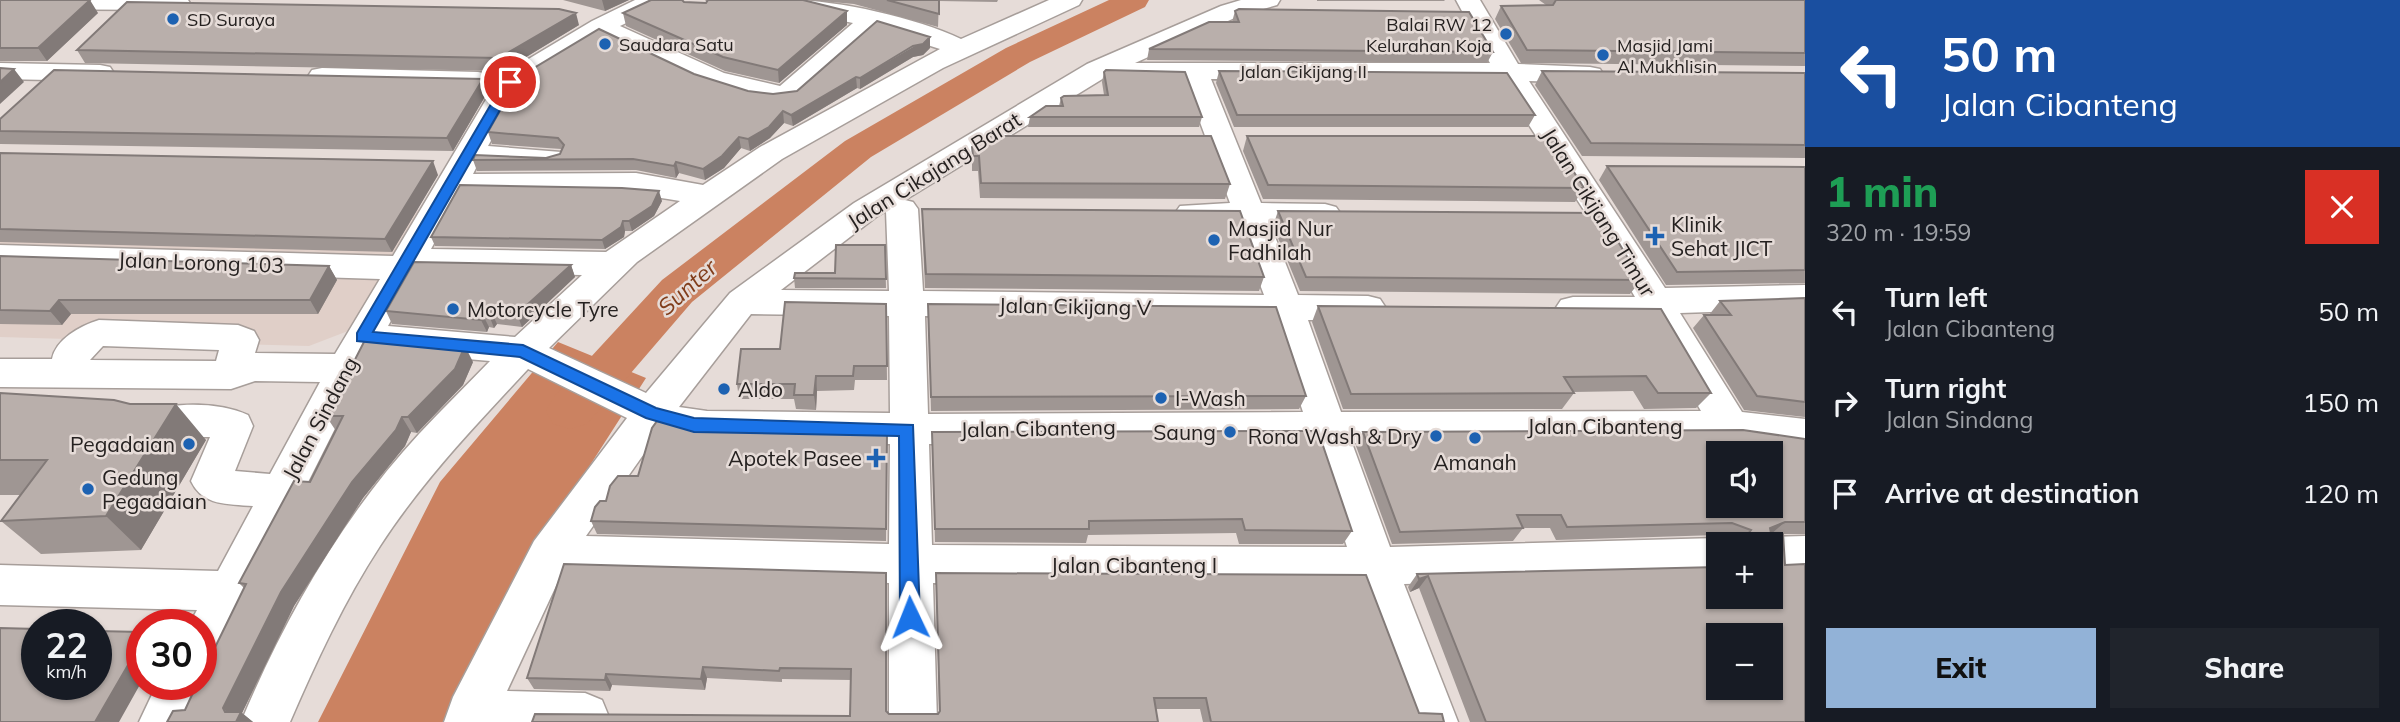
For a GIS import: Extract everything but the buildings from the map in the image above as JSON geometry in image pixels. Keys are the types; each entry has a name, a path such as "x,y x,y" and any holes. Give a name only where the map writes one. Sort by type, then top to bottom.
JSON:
{"street":[{"path":"802,0 870,22 931,35 962,50"},
{"path":"265,722 305,636 365,533 432,446 531,356 615,264 771,153 933,62 1070,0"},
{"path":"0,2 131,1 209,4"},
{"path":"99,30 131,1"},
{"name":"Jalan Cikajang Barat","path":"469,718 549,554 646,410 742,302 866,209 1097,70 1230,11 1279,6"},
{"name":"Jalan Cikijang Timur","path":"1472,8 1509,72 1539,138 1573,168 1730,426"},
{"path":"615,10 694,71 752,89 786,95 870,22"},
{"path":"615,10 701,55"},
{"name":"Jalan Sindang","path":"217,617 455,166 510,82 615,10"},
{"path":"29,97 79,49"},
{"name":"Jalan Cikijang II","path":"1097,70 1616,75"},
{"path":"1194,70 1286,308 1375,566 1434,722"},
{"path":"0,71 130,74"},
{"path":"294,76 510,82"},
{"path":"984,139 1040,138"},
{"path":"455,166 550,158"},
{"path":"455,166 499,186 620,182 652,184 708,196"},
{"path":"1573,168 1611,168"},
{"path":"866,209 916,209 908,303 907,429 913,722"},
{"path":"1165,213 1360,214"},
{"path":"1570,215 1603,215"},
{"name":"Jalan Lorong 103","path":"0,256 404,264 615,264"},
{"path":"1543,309 1805,297"},
{"name":"Jalan Cikijang V","path":"742,302 1394,308"},
{"name":"Jalan Cibanteng","path":"244,363 354,353 531,356 646,410 681,423 707,426 907,429 1325,425 1730,426 1805,435"},
{"path":"0,354 244,363"},
{"path":"0,373 231,374 244,363"},
{"path":"161,422 226,422 234,426 211,481 216,486 282,492"},
{"name":"Jalan Cibanteng I","path":"549,554 908,564 1375,566 1706,557"},
{"path":"1783,556 1805,555"},
{"path":"0,585 230,592"},
{"path":"163,722 175,700"},
{"path":"469,718 633,719"}],"shaded area":[{"path":"0,199 427,210 361,326 309,346 0,337"},
{"path":"558,342 646,378 503,601 455,722 318,722 440,482"}],"waterway":[{"name":"Sunter","path":"570,411 677,291 858,149 1018,55 1134,0"}],"place":[{"name":"SD Suraya","path":"173,19"},
{"name":"Balai RW 12 Kelurahan Koja","path":"1506,34"},
{"name":"Saudara Satu","path":"605,44"},
{"name":"Masjid Jami Al Mukhlisin","path":"1603,55"},
{"name":"Klinik Sehat JICT","path":"1655,236"},
{"name":"Masjid Nur Fadhilah","path":"1214,240"},
{"name":"Motorcycle Tyre","path":"453,309"},
{"name":"Aldo","path":"724,389"},
{"name":"I-Wash","path":"1161,398"},
{"name":"Saung","path":"1230,432"},
{"name":"Rona Wash & Dry","path":"1436,436"},
{"name":"Amanah","path":"1475,438"},
{"name":"Pegadaian","path":"189,444"},
{"name":"Apotek Pasee","path":"876,458"},
{"name":"Gedung Pegadaian","path":"88,489"}],"route":[{"path":"510,82 363,337 523,351 652,413 681,423 707,426 907,429 910,617"}]}
